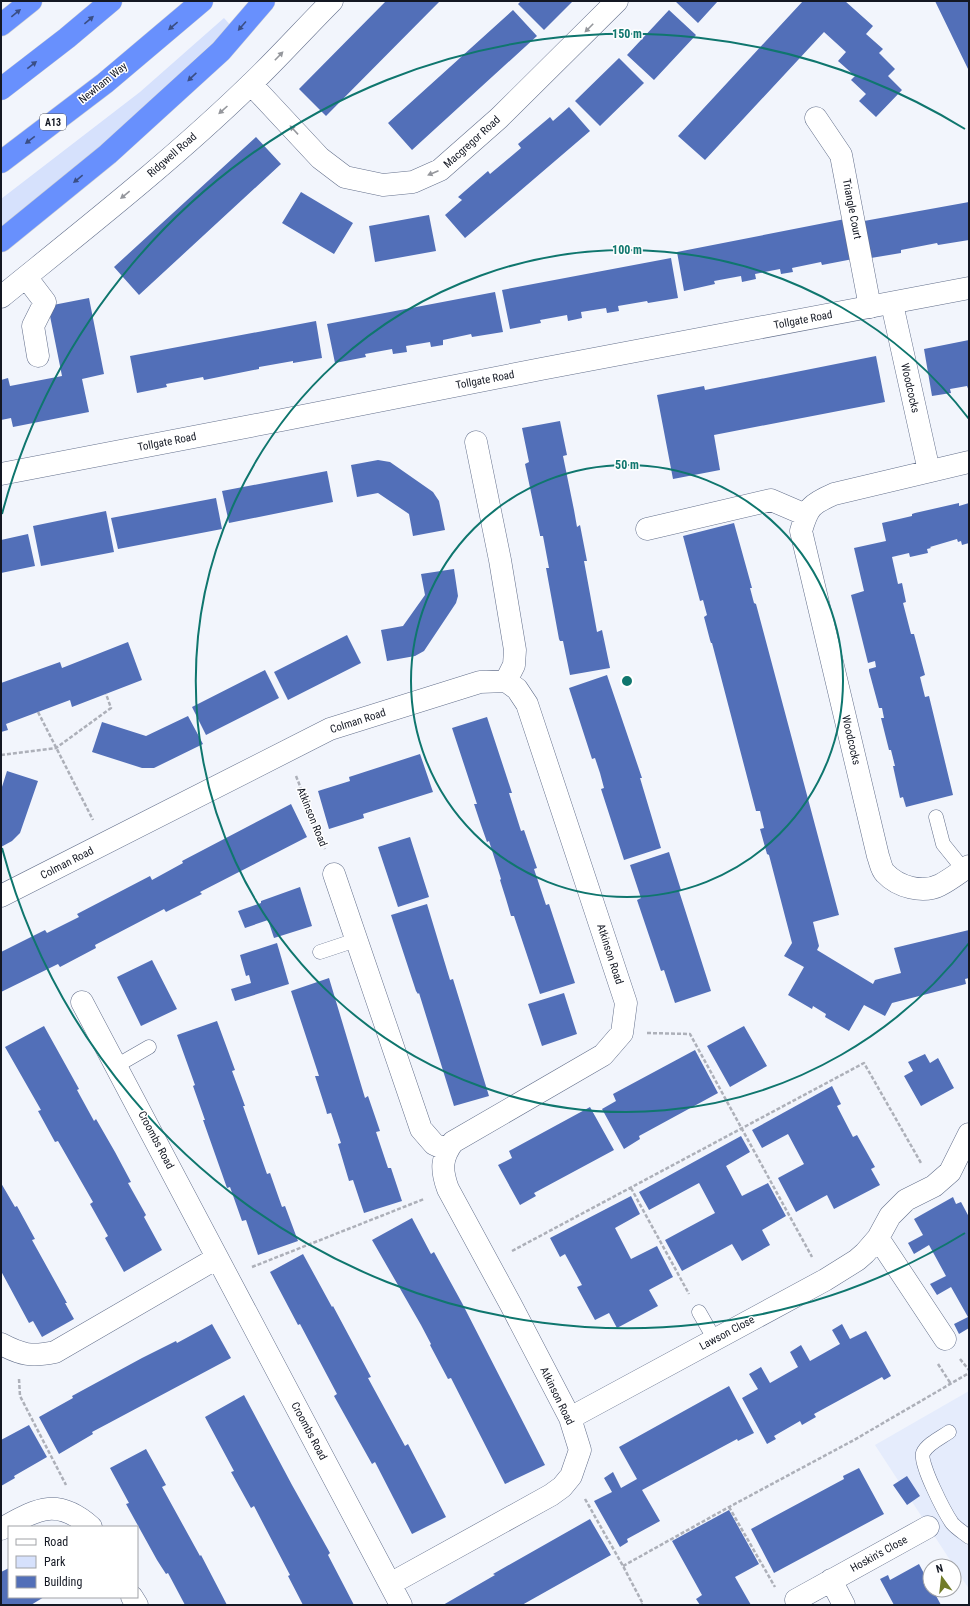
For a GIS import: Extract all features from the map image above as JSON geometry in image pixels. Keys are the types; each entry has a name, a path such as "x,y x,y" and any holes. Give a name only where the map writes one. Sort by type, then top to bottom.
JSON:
{"highway":[{"path":"1,25 30,1"},
{"path":"1,89 67,38 111,1"},
{"name":"Newham Way","path":"1,162 105,82 202,1"},
{"path":"1,241 108,154 220,51 264,1"}],"street":[{"name":"Ridgwell Road","path":"1,297 154,171 251,84 332,1"},
{"name":"Macgregor Road","path":"251,84 320,158 346,177 383,186 413,182 440,170 499,118 617,1"},
{"name":"Triangle Court","path":"816,118 841,155 870,307"},
{"path":"26,277 45,302 33,326 38,356"},
{"name":"Tollgate Road","path":"1,474 502,376 892,304 969,288"},
{"name":"Woodcocks","path":"892,304 929,471"},
{"path":"476,442 500,560 515,650 514,665 506,681"},
{"path":"647,529 771,500 806,515 816,502 834,494 969,462"},
{"name":"Woodcocks","path":"806,515 801,531 878,856 884,872 894,881 909,887 924,889 939,886 966,868"},
{"name":"Colman Road","path":"1,896 330,729 480,682 506,681"},
{"name":"Atkinson Road","path":"506,681 517,689 527,704 624,996 626,1003 622,1033"},
{"path":"334,874 420,1129 434,1144 447,1150 453,1142 604,1055 622,1033"},
{"name":"Croombs Road","path":"82,1002 400,1605"},
{"name":"Lawson Close","path":"570,1418 825,1280 857,1260 878,1238 890,1216 906,1200 934,1186 950,1172 969,1134"},
{"name":"Atkinson Road","path":"390,1584 551,1495 562,1487 571,1476 580,1450 570,1418 445,1183 443,1176 443,1163 447,1150"},
{"path":"878,1238 945,1339"},
{"path":"9,1348 38,1355 55,1352 217,1258"},
{"path":"1,1529 39,1510 56,1508 68,1511 85,1522"},
{"name":"Hoskin's Close","path":"787,1596 831,1580 928,1527"},
{"path":"831,1580 844,1605"}],"lane":[{"path":"936,817 943,844 966,868"},
{"path":"320,952 356,940"},
{"path":"116,1066 149,1047"},
{"path":"699,1312 715,1340"},
{"path":"949,1432 927,1448 923,1454 923,1463 953,1524 969,1537"},
{"path":"928,1527 948,1515"}],"path":[{"path":"1,755 56,748 112,708 106,694"},
{"path":"38,712 95,823"},
{"name":"Atkinson Road","path":"293,770 334,874"},
{"path":"622,1033 690,1034 825,1280"},
{"path":"488,1263 864,1063 934,1186"},
{"path":"631,1188 699,1312"},
{"path":"268,1259 399,1209"},
{"path":"9,1348 20,1396 85,1522"},
{"path":"623,1566 854,1440 969,1373"},
{"path":"571,1476 623,1566 642,1605"},
{"path":"729,1507 787,1596"}],"shaded area":[{"path":"969,1391 969,1589 962,1578 962,1558 949,1558 875,1445"}],"green space":[{"path":"224,18 231,26 92,154 1,227 1,199 140,92"}],"building":[{"path":"386,1 440,1 326,116 299,89"},
{"path":"521,1 573,1 544,30 518,4"},
{"path":"675,1 718,1 698,23"},
{"path":"803,1 845,1 873,26 866,34 883,49 879,53 895,69 888,76 902,90 876,117 859,101 866,94 851,80 855,76 838,61 846,52 824,32 705,160 678,136"},
{"path":"935,1 969,1 969,71"},
{"path":"513,10 537,36 412,150 388,123"},
{"path":"669,10 696,35 654,80 627,55"},
{"path":"619,58 644,83 600,126 575,101"},
{"path":"569,107 590,131 465,238 445,215 462,200 458,197 488,171 490,174 521,148 518,144 550,117 553,121"},
{"path":"256,137 281,164 139,295 114,267"},
{"path":"301,192 353,223 334,254 282,223"},
{"path":"969,202 969,240 938,245 937,243 901,250 901,253 871,258 864,221"},
{"path":"429,215 436,251 375,262 369,226"},
{"path":"845,219 853,259 822,265 821,262 792,268 793,272 781,274 780,269 755,274 756,279 742,282 741,276 714,281 715,284 684,291 677,252"},
{"path":"671,258 678,298 618,306 619,311 607,313 606,308 581,312 582,318 568,321 567,315 540,320 541,323 510,329 502,290"},
{"path":"495,292 503,332 472,337 471,334 443,340 443,345 431,347 430,342 406,346 407,352 393,354 392,349 365,354 366,357 335,363 327,324"},
{"path":"89,298 104,374 82,379 89,412 13,427 11,418 1,420 1,380 8,378 10,386 62,376 48,306"},
{"path":"316,321 322,358 259,367 259,369 204,380 203,377 166,384 167,387 137,393 130,356"},
{"path":"969,340 969,391 967,386 950,389 951,393 932,396 924,349"},
{"path":"876,356 885,402 714,435 720,470 673,479 657,395 704,386 705,390"},
{"path":"560,421 567,455 563,456 577,527 580,525 587,561 584,561 597,632 602,630 610,668 570,675 563,641 560,641 559,639 546,568 549,568 543,536 540,536 525,464 529,462 522,428"},
{"path":"378,460 390,462 433,492 439,501 445,530 413,536 409,514 378,493 357,497 351,465"},
{"path":"327,471 333,502 229,523 222,491"},
{"path":"216,498 222,529 118,549 111,518"},
{"path":"959,503 959,506 969,503 969,543 962,545 961,541 958,542 957,539 930,547 931,548 927,549 928,553 910,557 909,553 892,557 898,584 902,583 906,602 903,603 911,634 914,634 925,675 920,677 925,697 929,696 953,795 906,807 903,797 900,798 893,766 895,766 891,750 889,750 881,718 884,718 882,708 879,708 869,671 869,669 876,667 875,661 868,663 851,595 864,591 854,548 886,541 882,523 912,516 912,514 915,513"},
{"path":"106,511 114,552 41,566 33,526"},
{"path":"734,523 752,588 750,588 754,603 756,604 839,915 813,922 819,946 817,950 873,984 875,980 901,973 894,948 969,930 969,978 965,979 966,984 892,1003 885,1016 864,1005 849,1031 825,1017 826,1014 813,1006 812,1009 788,995 804,967 784,956 792,943 769,855 767,854 760,829 764,828 760,811 756,811 704,617 707,615 703,600 700,601 683,536"},
{"path":"28,534 35,566 1,573 1,540"},
{"path":"454,569 458,596 456,603 424,651 415,656 387,661 381,630 403,626 425,595 421,574"},
{"path":"347,635 361,663 288,700 274,672"},
{"path":"128,642 142,680 72,707 70,700 6,724 8,730 1,732 1,683 60,662 62,668"},
{"path":"265,670 279,698 206,735 192,707"},
{"path":"607,675 642,778 640,778 661,848 624,860 601,789 604,788 600,773 595,758 592,759 569,688"},
{"path":"188,716 203,744 154,768 142,768 92,752 102,722 146,736"},
{"path":"487,717 512,793 509,793 521,831 524,830 537,868 534,869 546,905 549,904 575,983 540,994 514,916 511,916 489,841 487,842 474,804 477,804 452,728"},
{"path":"420,754 433,792 363,814 364,818 329,829 318,791 350,781 349,777"},
{"path":"7,771 38,781 20,833 12,841 1,847 1,790"},
{"path":"291,804 307,837 200,892 202,894 166,912 164,909 95,945 96,948 60,967 58,964 1,992 1,952 45,930 47,933 79,917 77,914 150,876 152,880 183,863 182,861"},
{"path":"410,837 429,897 398,907 378,847"},
{"path":"669,852 681,890 679,891 711,991 675,1003 664,970 661,971 637,900 641,898 630,865"},
{"path":"300,887 312,926 274,938 268,920 245,928 238,911"},
{"path":"427,904 450,980 453,979 489,1096 454,1106 419,993 418,994 416,991 391,915"},
{"path":"277,943 289,984 235,1001 231,989 251,983 249,975 246,976 240,955"},
{"path":"152,960 177,1009 141,1026 117,977"},
{"path":"329,978 365,1098 368,1096 380,1131 376,1132 388,1168 391,1168 402,1201 364,1213 353,1180 349,1181 338,1144 341,1143 331,1113 327,1114 315,1076 319,1076 291,991"},
{"path":"564,993 577,1034 542,1046 528,1004"},
{"path":"217,1021 235,1070 232,1071 267,1174 270,1173 282,1207 285,1206 298,1241 258,1255 246,1220 242,1221 230,1187 227,1188 203,1120 205,1120 193,1086 195,1085 177,1035"},
{"path":"44,1026 79,1089 77,1090 94,1121 96,1119 131,1182 128,1183 146,1215 144,1217 162,1250 124,1272 105,1238 108,1236 90,1204 93,1202 58,1141 55,1142 38,1111 41,1110 5,1047"},
{"path":"744,1026 767,1066 730,1087 707,1046"},
{"path":"695,1050 718,1093 639,1136 640,1139 624,1149 602,1109 616,1101 613,1094"},
{"path":"925,1054 930,1063 938,1058 954,1088 921,1106 904,1076 913,1071 908,1062"},
{"path":"832,1086 841,1104 837,1106 853,1137 857,1135 875,1167 871,1169 880,1185 834,1209 827,1195 796,1212 778,1178 804,1164 788,1134 762,1148 752,1130"},
{"path":"590,1107 614,1150 534,1193 536,1196 520,1205 498,1165 512,1158 509,1151"},
{"path":"741,1136 750,1152 726,1166 742,1196 768,1183 786,1216 762,1230 770,1245 742,1261 732,1244 682,1271 665,1240 715,1213 699,1183 649,1210 639,1192"},
{"path":"1,1183 15,1207 17,1206 35,1239 32,1240 67,1303 65,1303 74,1319 42,1337 33,1321 29,1323 1,1271"},
{"path":"631,1196 640,1214 615,1228 631,1259 657,1246 673,1277 649,1290 658,1306 617,1328 609,1313 595,1320 577,1287 582,1285 565,1254 560,1257 550,1238"},
{"path":"953,1197 956,1204 961,1202 969,1217 969,1328 959,1334 954,1324 968,1317 951,1287 937,1295 930,1284 946,1276 929,1245 914,1254 908,1243 923,1235 914,1219"},
{"path":"412,1218 431,1254 434,1252 462,1303 545,1465 505,1484 451,1378 448,1379 421,1325 372,1240"},
{"path":"303,1254 371,1377 368,1378 405,1446 408,1444 446,1517 412,1534 375,1462 372,1464 334,1396 337,1394 300,1324 298,1325 270,1272"},
{"path":"212,1324 231,1358 92,1432 93,1434 59,1454 39,1417 73,1398 72,1396 142,1358 176,1341 177,1343"},
{"path":"842,1324 850,1339 866,1331 891,1376 884,1380 882,1377 814,1414 816,1417 802,1425 800,1421 774,1436 776,1439 767,1444 742,1398 758,1389 749,1374 761,1367 770,1383 798,1367 790,1352 801,1345 810,1361 840,1344 832,1330"},
{"path":"729,1386 754,1433 738,1441 737,1439 642,1490 660,1521 627,1539 628,1542 620,1547 594,1501 612,1492 604,1478 613,1472 621,1488 637,1479 619,1447"},
{"path":"244,1395 330,1553 328,1555 354,1605 303,1605 288,1576 290,1575 254,1506 251,1508 231,1472 234,1471 205,1417"},
{"path":"29,1425 47,1457 14,1476 15,1478 1,1486 1,1440"},
{"path":"146,1449 166,1485 162,1487 200,1556 201,1555 227,1605 185,1605 168,1573 166,1574 157,1560 126,1504 129,1503 110,1468"},
{"path":"859,1468 884,1514 774,1573 751,1529 844,1479 843,1476"},
{"path":"907,1476 920,1496 907,1505 893,1485"},
{"path":"729,1510 759,1564 735,1577 751,1605 700,1605 696,1599 702,1595 672,1541"},
{"path":"590,1519 611,1555 522,1605 443,1605 495,1575 493,1574"},
{"path":"919,1564 922,1570 922,1598 937,1598 941,1605 894,1605 880,1579 888,1575 890,1580"},
{"path":"8,1568 8,1598 42,1598 31,1605 1,1605 1,1572"}]}
